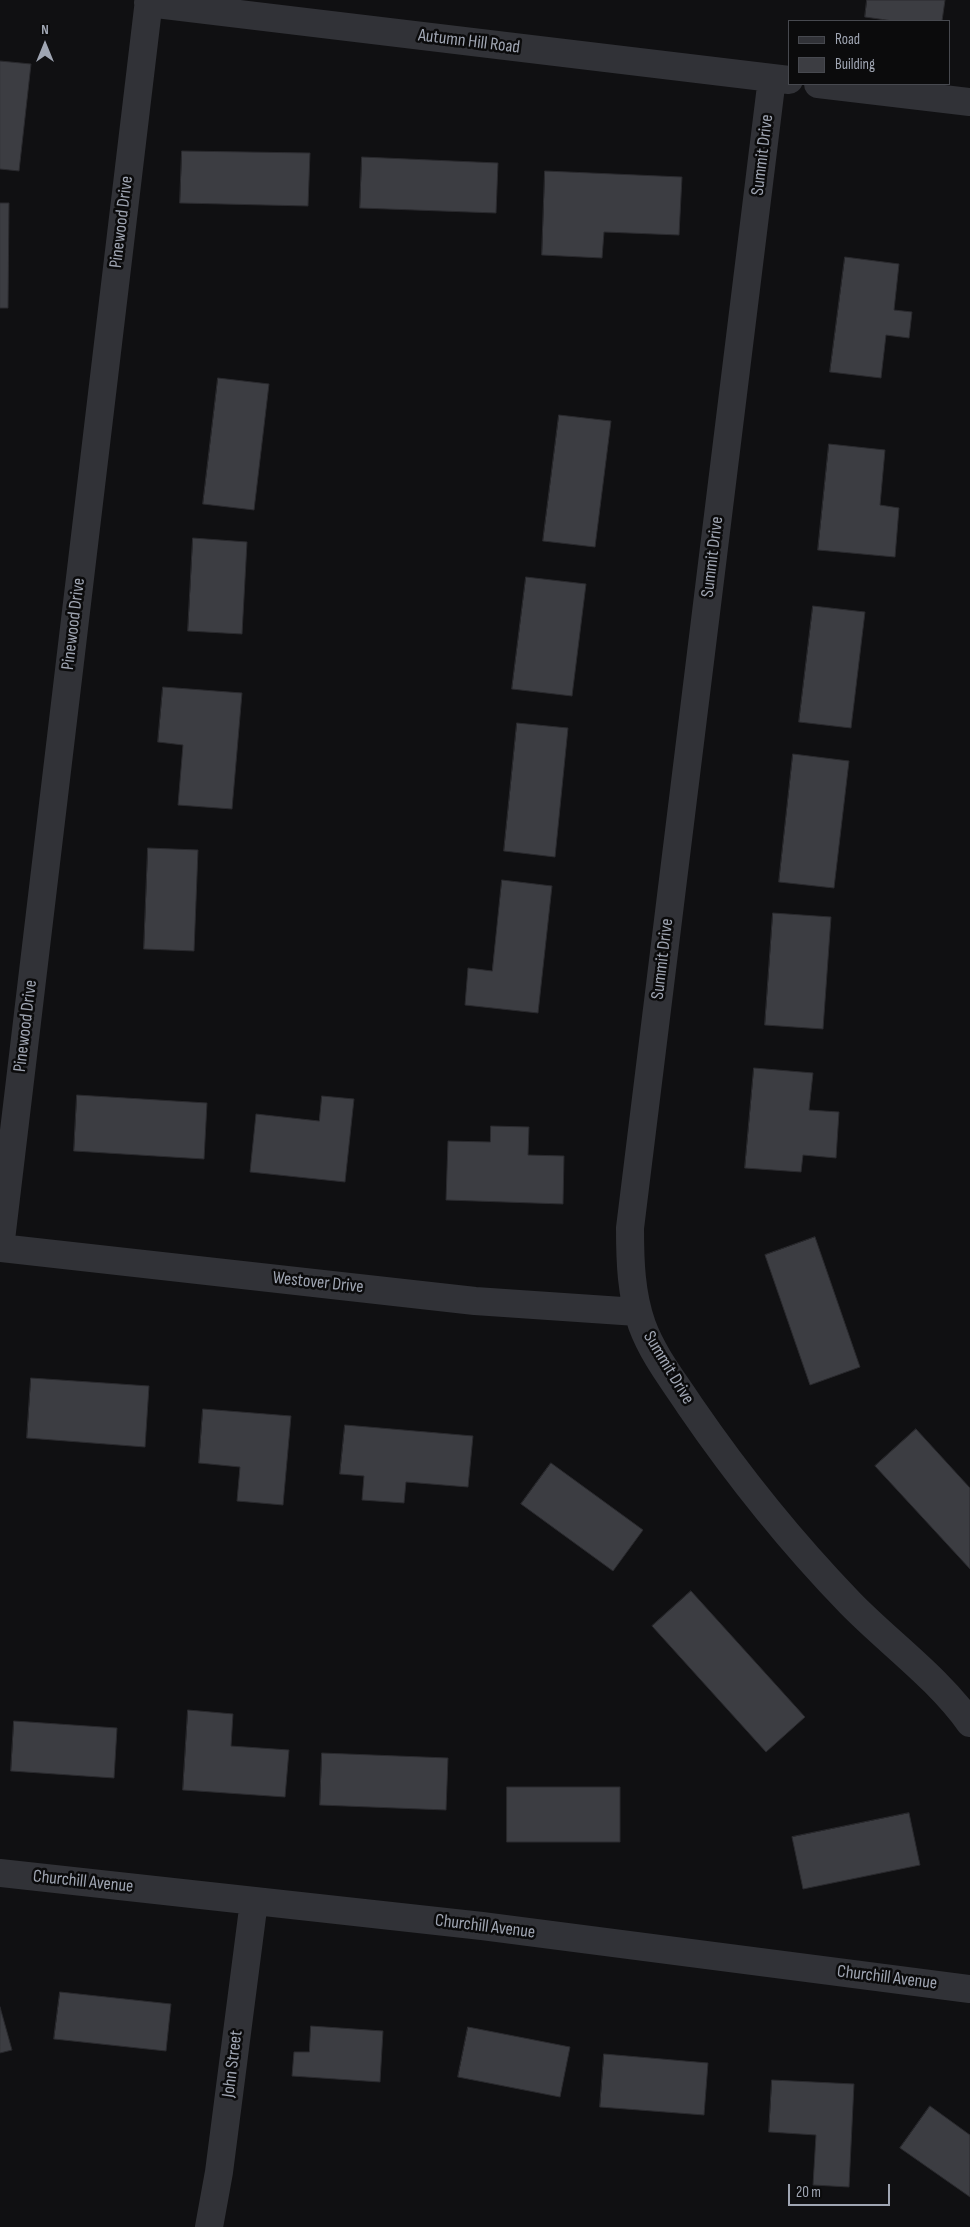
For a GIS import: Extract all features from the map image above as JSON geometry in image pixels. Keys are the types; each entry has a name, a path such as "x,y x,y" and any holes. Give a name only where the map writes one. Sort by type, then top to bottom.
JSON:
{"street":[{"name":"Autumn Hill Road","path":"148,1 780,79"},
{"name":"Pinewood Drive","path":"0,1248 148,1"},
{"name":"Summit Drive","path":"780,79 630,1228 630,1270 638,1312 657,1357 722,1452 784,1529 850,1603 945,1692 969,1718"},
{"path":"826,85 970,102"},
{"name":"Westover Drive","path":"0,1248 475,1301 638,1312"},
{"name":"Churchill Avenue","path":"0,1873 482,1926 970,1989"},
{"name":"John Street","path":"209,2227 219,2172 254,1901"}],"building":[{"path":"867,0 945,0 942,20 886,20 865,17"},
{"path":"0,61 31,64 19,171 0,169"},
{"path":"182,151 310,153 308,206 180,203"},
{"path":"362,157 498,163 496,213 360,208"},
{"path":"545,171 682,177 679,235 604,232 602,258 542,255"},
{"path":"0,203 9,203 8,308 0,308"},
{"path":"845,257 899,264 894,310 912,312 909,338 886,335 881,378 830,372"},
{"path":"218,378 269,384 254,510 203,504"},
{"path":"559,415 611,421 595,547 543,541"},
{"path":"829,444 885,450 880,505 899,508 895,557 818,550"},
{"path":"193,538 247,542 242,634 188,631"},
{"path":"526,577 586,584 572,696 512,689"},
{"path":"813,606 865,612 851,728 799,722"},
{"path":"163,687 242,693 232,809 178,805 183,745 158,742"},
{"path":"517,723 568,728 555,857 504,851"},
{"path":"793,754 849,761 834,888 779,882"},
{"path":"148,848 198,850 194,951 144,949"},
{"path":"502,880 552,886 538,1013 465,1005 468,968 492,971"},
{"path":"773,913 831,917 823,1029 765,1025"},
{"path":"754,1068 813,1073 809,1110 839,1112 836,1158 803,1155 801,1172 745,1168"},
{"path":"77,1095 207,1103 204,1159 74,1151"},
{"path":"322,1096 354,1099 345,1182 250,1172 256,1114 319,1121"},
{"path":"491,1126 529,1127 528,1155 564,1156 563,1204 446,1200 448,1141 490,1142"},
{"path":"815,1237 860,1367 810,1385 765,1255"},
{"path":"31,1378 149,1386 145,1447 27,1438"},
{"path":"203,1409 291,1416 283,1505 237,1501 240,1467 199,1463"},
{"path":"345,1425 473,1436 468,1487 406,1482 404,1503 362,1500 364,1476 340,1474"},
{"path":"916,1429 970,1488 970,1569 875,1466"},
{"path":"551,1463 643,1530 613,1571 521,1504"},
{"path":"691,1591 805,1717 766,1752 652,1626"},
{"path":"188,1710 233,1714 231,1746 289,1750 285,1797 183,1790"},
{"path":"14,1721 117,1728 114,1778 11,1771"},
{"path":"322,1753 448,1758 446,1810 320,1805"},
{"path":"507,1787 620,1787 620,1842 507,1842"},
{"path":"909,1813 920,1865 803,1889 792,1837"},
{"path":"60,1992 171,2004 166,2051 54,2039"},
{"path":"0,2007 12,2050 0,2053"},
{"path":"311,2026 383,2031 380,2082 292,2076 294,2052 309,2052"},
{"path":"468,2027 570,2047 560,2097 458,2077"},
{"path":"604,2054 708,2063 704,2115 600,2107"},
{"path":"772,2080 854,2084 849,2187 813,2185 816,2135 769,2132"},
{"path":"930,2106 970,2135 970,2197 900,2148"}]}
